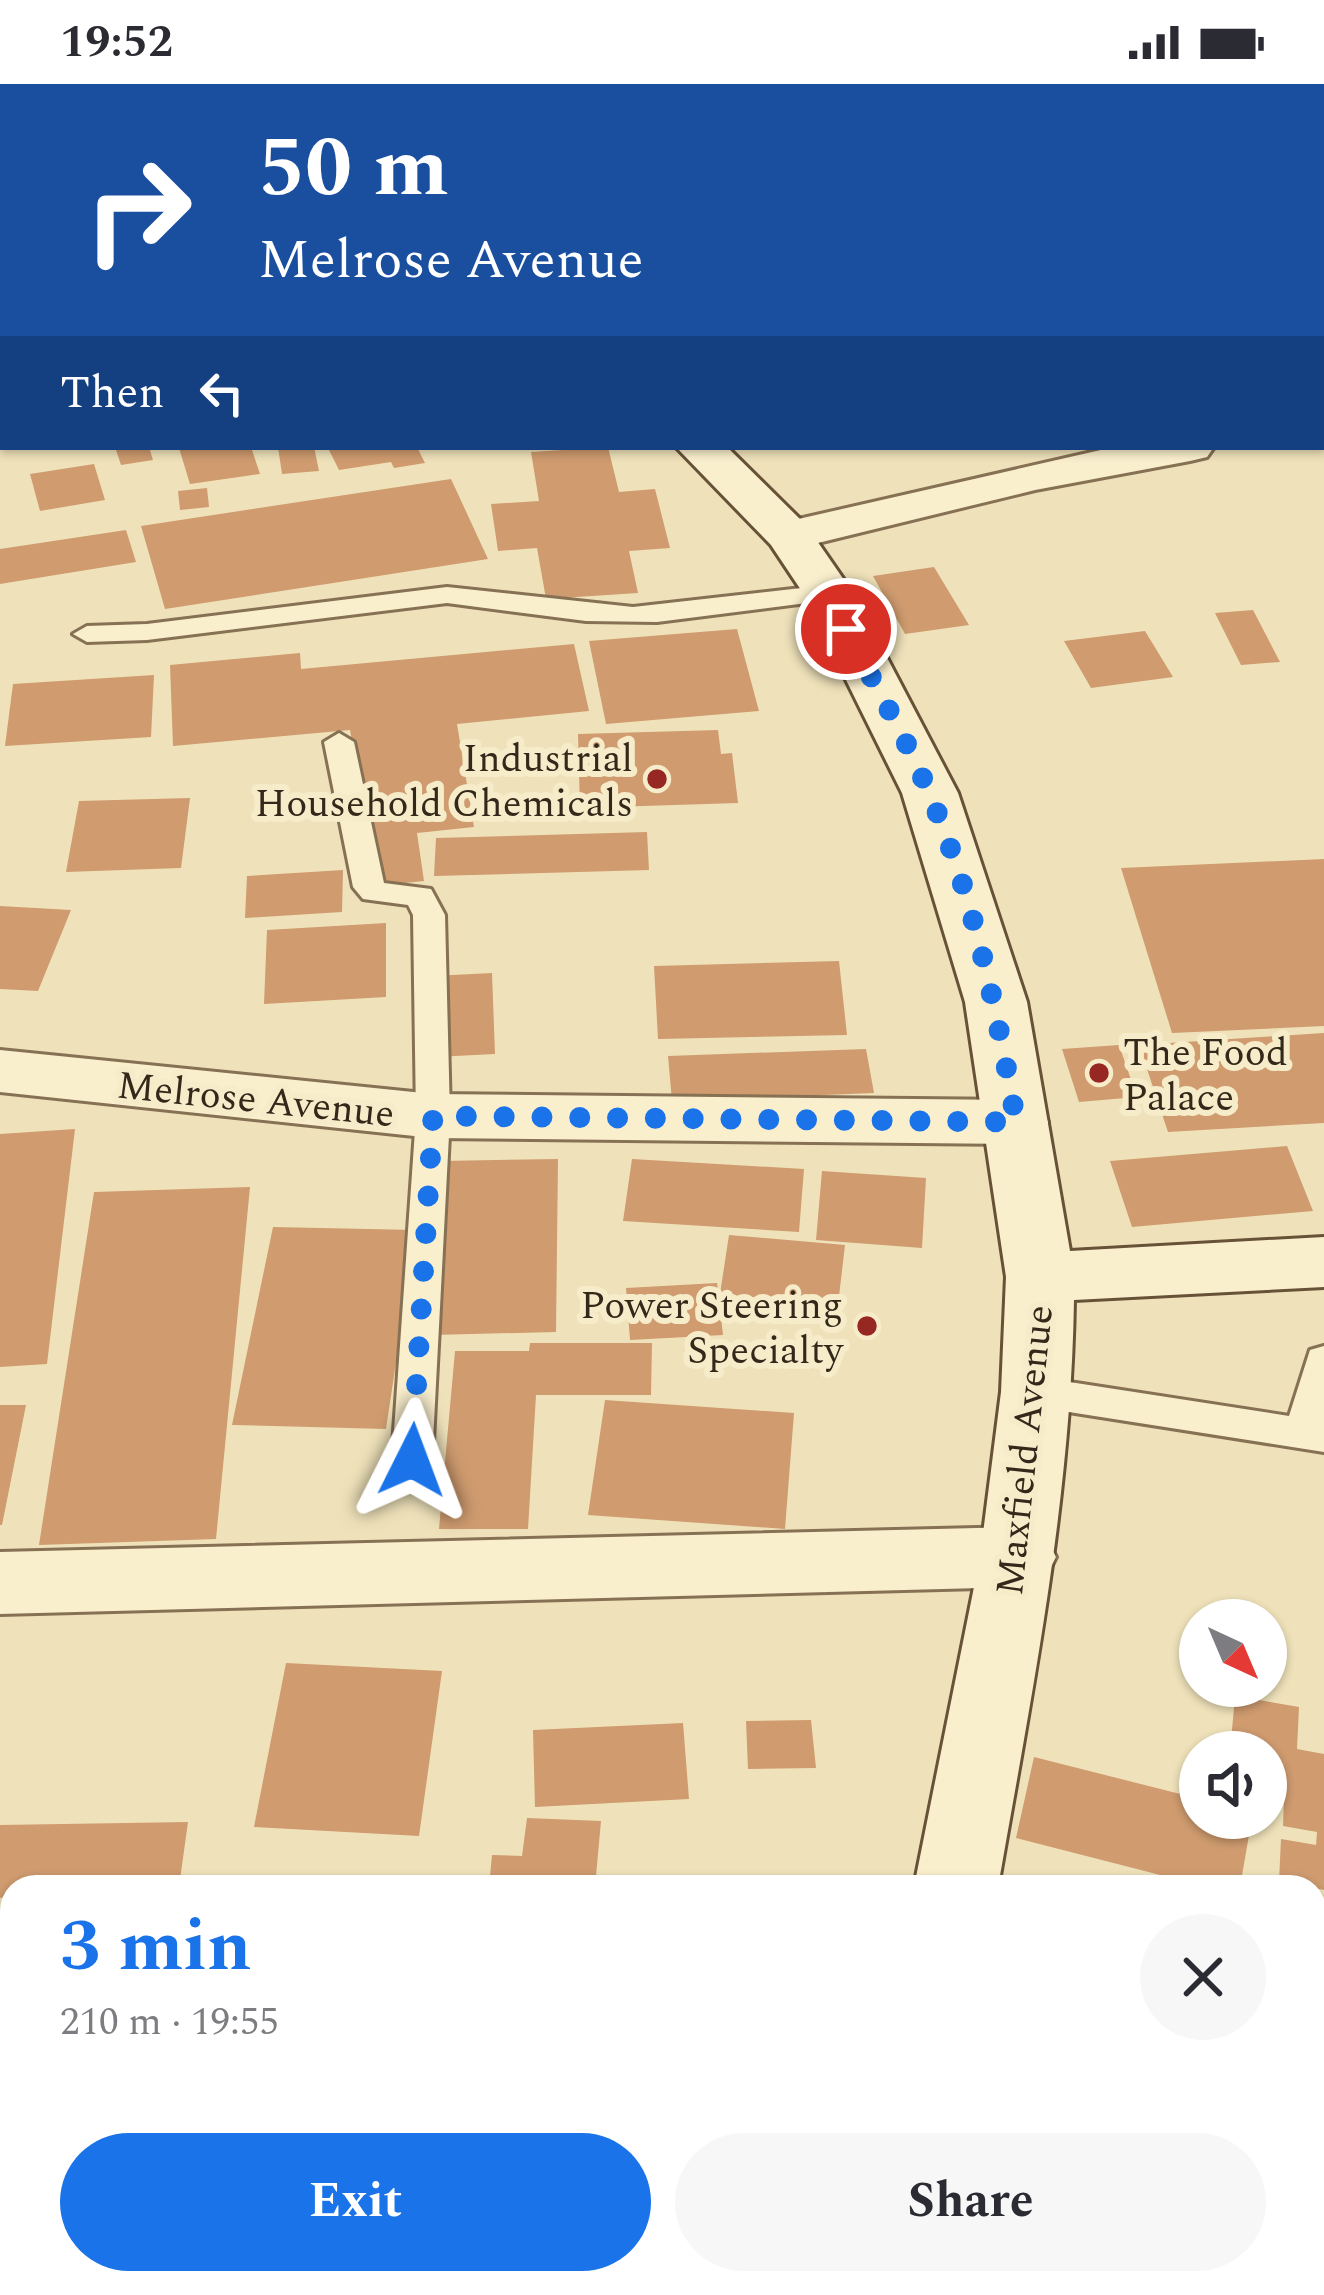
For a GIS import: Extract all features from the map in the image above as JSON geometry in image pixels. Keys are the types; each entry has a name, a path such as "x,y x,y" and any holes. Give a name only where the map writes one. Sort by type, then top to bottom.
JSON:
{"street":[{"name":"Maxfield Avenue","path":"703,450 789,535 828,593 929,793 996,1002 1040,1277 1037,1392 1018,1557 958,1875"},
{"path":"789,535 1035,476 1174,450"},
{"name":"Melrose Avenue","path":"0,1071 433,1116 1016,1122"},
{"path":"1040,1277 1324,1262"},
{"path":"0,1583 1018,1557"}],"lane":[{"path":"87,634 147,632 447,595 489,596 570,613 633,616 828,593"},
{"path":"338,742 369,887 374,892 420,896 428,904 433,1116 412,1460"},
{"path":"1037,1392 1314,1435 1324,1360"}],"building":[{"path":"116,450 150,450 153,460 121,465"},
{"path":"180,450 252,450 260,474 190,484"},
{"path":"278,450 315,450 319,471 282,474"},
{"path":"329,450 418,450 425,463 394,468 391,462 339,470"},
{"path":"609,450 619,492 655,489 670,548 629,551 638,593 546,599 537,548 498,551 491,504 539,501 531,452"},
{"path":"94,464 105,500 40,511 30,474"},
{"path":"451,479 488,559 165,609 141,526"},
{"path":"207,488 209,507 180,510 178,491"},
{"path":"126,530 136,562 0,584 0,549"},
{"path":"934,567 969,625 905,634 873,576"},
{"path":"1253,610 1280,662 1241,665 1215,613"},
{"path":"737,629 759,711 606,724 589,641"},
{"path":"1145,631 1173,677 1091,688 1064,641"},
{"path":"574,644 589,711 457,724 474,827 417,833 424,881 375,886 350,730 173,746 170,665 300,653 301,669"},
{"path":"154,675 151,737 5,746 13,684"},
{"name":"Industrial Household Chemicals","path":"718,730 721,754 732,753 738,803 580,808 578,734"},
{"path":"190,798 181,868 66,872 79,801"},
{"path":"647,832 649,870 434,876 436,838"},
{"path":"1324,859 1324,1026 1172,1033 1121,868"},
{"path":"343,870 342,912 245,918 247,876"},
{"path":"0,906 71,910 38,991 0,989"},
{"path":"386,923 386,997 264,1004 267,930"},
{"path":"839,961 847,1035 658,1039 654,966"},
{"path":"492,973 495,1054 435,1057 433,976"},
{"path":"1324,1033 1324,1123 1168,1132 1139,1045"},
{"name":"The Food Palace","path":"1119,1045 1137,1097 1079,1102 1062,1049"},
{"path":"866,1049 874,1093 672,1101 668,1056"},
{"path":"75,1129 47,1364 0,1367 0,1134"},
{"path":"1287,1146 1313,1211 1132,1227 1110,1161"},
{"path":"558,1159 556,1332 432,1335 441,1161"},
{"path":"632,1159 804,1169 799,1232 623,1221"},
{"path":"822,1171 926,1178 922,1248 816,1240"},
{"path":"250,1187 216,1539 39,1545 94,1192"},
{"path":"273,1227 416,1230 386,1429 232,1425"},
{"path":"729,1235 845,1245 838,1305 720,1294"},
{"path":"717,1283 723,1335 630,1340 626,1288"},
{"path":"530,1343 652,1343 651,1395 536,1395 528,1529 439,1529 455,1351 529,1351"},
{"path":"605,1400 794,1413 785,1529 588,1515"},
{"path":"0,1405 26,1405 2,1525 0,1525"},
{"path":"286,1663 442,1671 419,1836 254,1827"},
{"path":"1234,1707 1299,1707 1297,1749 1324,1754 1324,1875 1279,1875 1281,1839 1316,1845 1317,1832 1287,1827 1287,1731 1232,1731"},
{"path":"811,1720 816,1768 748,1769 746,1721"},
{"path":"683,1723 689,1799 535,1807 533,1730"},
{"path":"1034,1757 1179,1794 1179,1839 1248,1839 1242,1875 1160,1875 1016,1838"},
{"path":"527,1818 601,1821 596,1875 490,1875 492,1855 522,1856"},
{"path":"188,1822 181,1875 0,1875 0,1825"}],"place":[{"name":"Industrial Household Chemicals","path":"657,779"},
{"name":"The Food Palace","path":"1099,1073"},
{"name":"Power Steering Specialty","path":"867,1326"}],"route":[{"path":"412,1460 433,1116 1016,1122 996,1002 954,864 929,793 846,629"}]}
